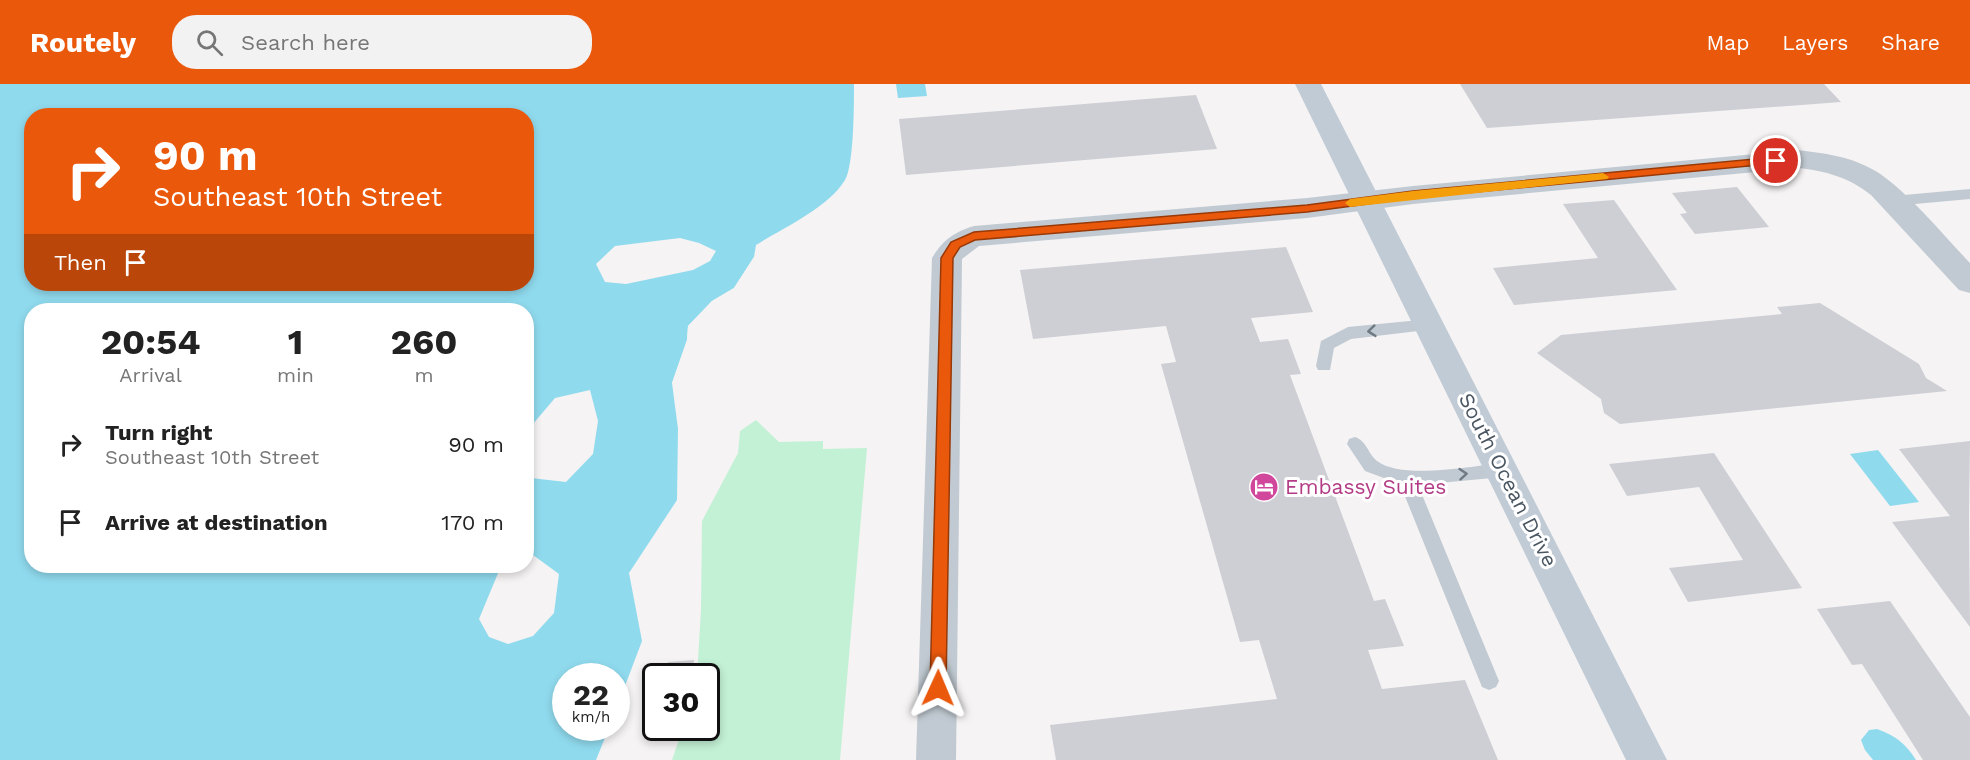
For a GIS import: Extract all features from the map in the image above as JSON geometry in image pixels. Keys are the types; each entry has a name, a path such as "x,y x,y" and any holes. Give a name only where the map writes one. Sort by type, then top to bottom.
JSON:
{"main road":[{"name":"South Ocean Drive","path":"1308,84 1647,760"}],"street":[{"path":"936,760 947,258 955,244 974,236 1307,208 1798,159 1832,163 1857,171 1881,188 1970,282"}],"lane":[{"path":"1893,201 1970,194"},
{"path":"1324,366 1327,345 1348,333 1430,325"},
{"path":"1355,444 1371,466 1407,479 1503,470"},
{"path":"1407,479 1489,681"}],"green space":[{"path":"756,420 779,442 823,441 823,449 867,448 840,760 672,760 679,741 720,741 720,663 698,663 702,521 738,453 740,431"}],"water":[{"path":"0,84 854,84 852,148 845,180 828,200 756,245 754,257 734,288 712,301 688,326 687,340 672,383 678,429 677,500 629,573 642,641 630,673 630,663 552,663 552,741 604,741 596,760 0,760"},
{"path":"896,84 925,84 927,96 898,98"},
{"path":"1878,450 1919,502 1890,506 1850,454"},
{"path":"1877,729 1900,741 1916,760 1873,760 1861,740 1869,730"}],"pier":[{"path":"680,238 716,251 710,261 693,270 626,284 605,282 596,264 615,246"},
{"path":"757,256 736,290 714,303 691,327 690,341 675,388 672,383 687,340 688,326 712,301 734,288 754,257"},
{"path":"590,390 598,421 593,454 566,482 534,478 534,423 555,398"},
{"path":"534,556 559,574 554,613 533,636 508,644 489,637 479,619 498,573 534,573"}],"building":[{"path":"1460,84 1824,84 1841,102 1487,128"},
{"path":"1196,95 1217,149 906,175 899,119"},
{"path":"1737,187 1769,227 1695,234 1680,214 1687,213 1672,193"},
{"path":"1614,200 1677,290 1514,305 1493,268 1598,258 1563,204"},
{"name":"Embassy Suites","path":"1286,247 1313,312 1251,318 1260,342 1288,339 1301,374 1290,375 1374,601 1385,599 1404,646 1368,650 1382,689 1465,680 1498,760 1056,760 1050,725 1277,699 1259,640 1240,642 1161,364 1176,362 1166,326 1033,339 1020,270"},
{"path":"1820,303 1919,364 1926,378 1947,391 1620,424 1604,413 1601,399 1537,353 1561,335 1782,314 1777,307"},
{"path":"1970,441 1970,627 1892,522 1950,516 1899,449"},
{"path":"1714,453 1802,588 1688,602 1669,568 1743,560 1699,487 1627,496 1609,464"},
{"path":"1890,601 1970,717 1970,760 1923,760 1862,664 1852,665 1817,609"},
{"path":"694,660 694,663 668,662"}],"slow traffic":[{"path":"1350,203 1603,177"}],"place":[{"name":"Embassy Suites","path":"1264,487"}],"route":[{"path":"938,688 947,258 955,244 974,236 1322,207 1413,195 1776,161"}]}
